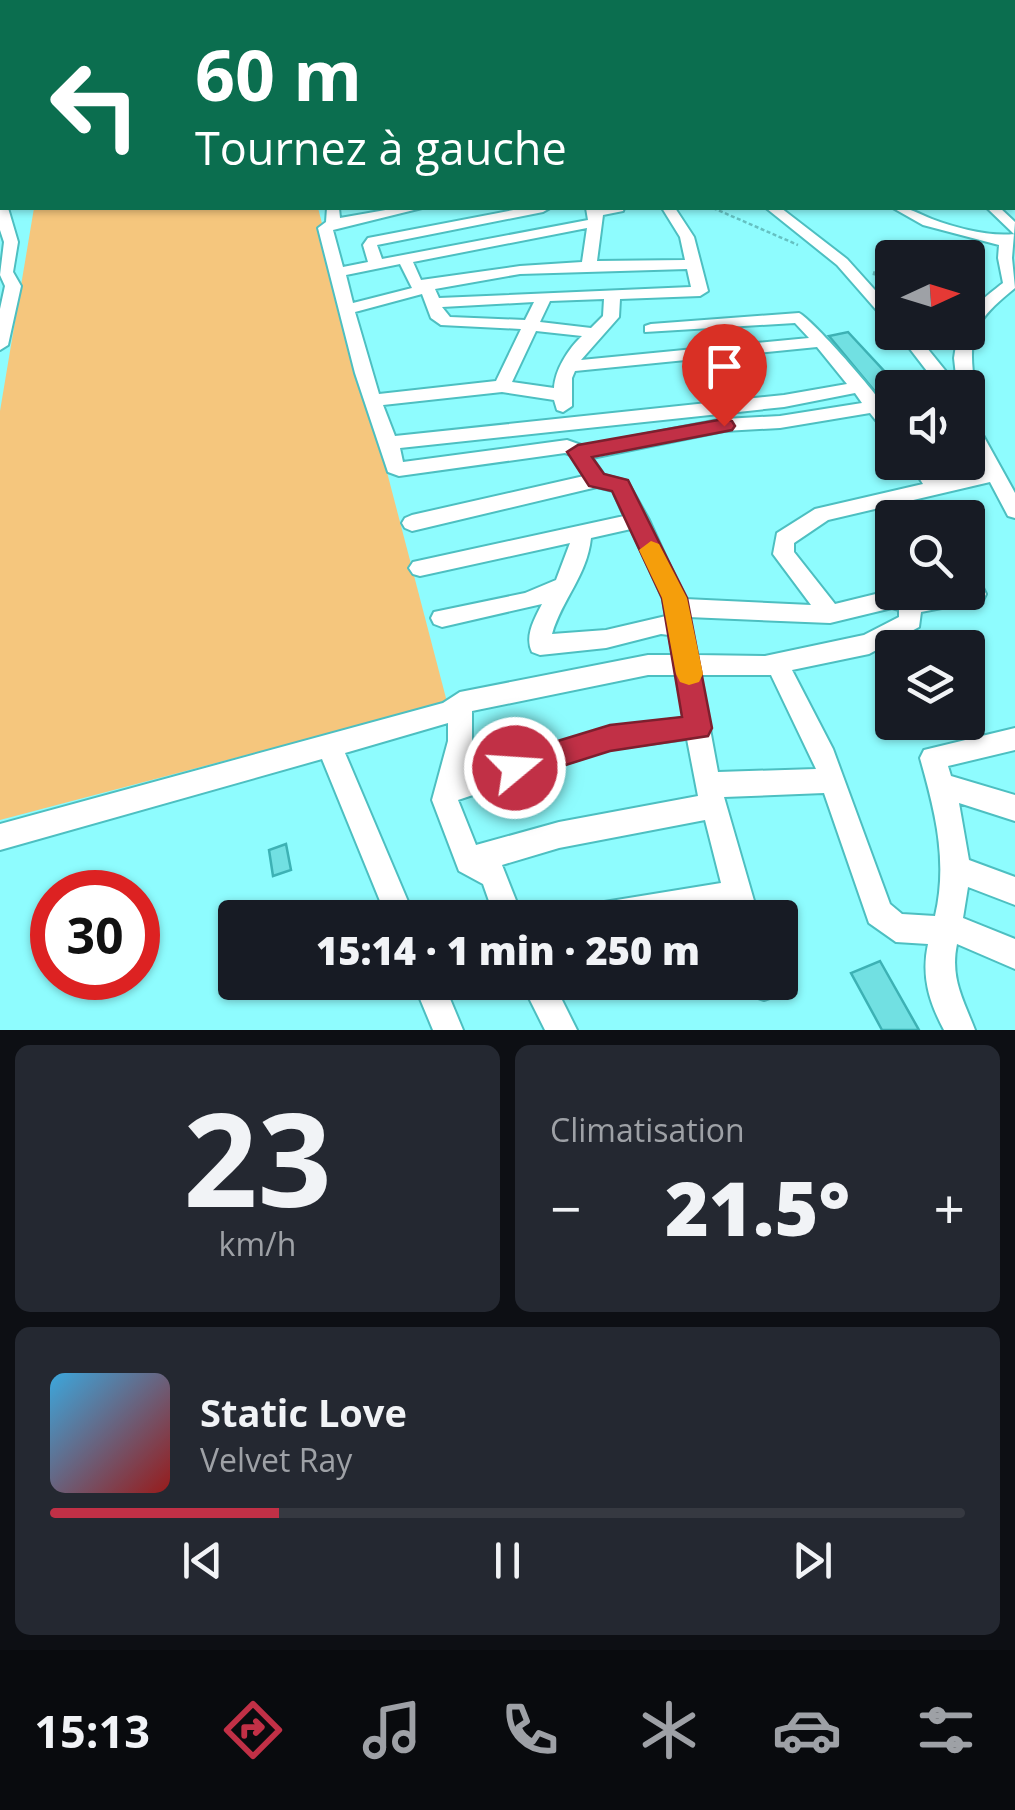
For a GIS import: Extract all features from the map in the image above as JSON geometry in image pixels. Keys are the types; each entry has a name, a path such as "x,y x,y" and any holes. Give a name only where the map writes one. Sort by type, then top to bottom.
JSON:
{"street":[{"path":"0,344 13,286 6,272 10,242 1,210"},
{"path":"394,210 333,216 325,227 346,310 395,467 567,446 578,452 597,480"},
{"path":"377,264 370,245 373,240 532,210"},
{"path":"405,259 415,284 429,292 544,296 699,292 687,237 670,210"},
{"path":"776,210 842,262 875,299"},
{"path":"904,210 928,222 1012,236"},
{"path":"995,210 1012,236"},
{"path":"338,272 593,214 590,266"},
{"path":"985,306 1013,285 1004,258 1012,236"},
{"path":"346,310 520,270 694,264"},
{"path":"429,292 439,318 447,322 530,325 595,333"},
{"path":"502,386 544,296"},
{"path":"567,422 561,394 569,366 580,346 611,317 612,296"},
{"path":"578,452 724,426 780,422 874,406 798,318 652,329"},
{"path":"569,366 821,342"},
{"path":"919,350 936,370"},
{"path":"373,400 502,386 561,394"},
{"path":"390,443 784,401 859,387"},
{"path":"985,454 1015,511"},
{"path":"830,614 782,554 784,540 822,514 996,474"},
{"path":"412,523 597,480 620,486 674,598 711,796 740,900"},
{"path":"931,480 937,489"},
{"path":"420,568 639,520"},
{"path":"581,535 582,546 567,585 540,635 540,645 606,639 722,606 772,613 830,614 875,603"},
{"path":"442,618 527,600 567,585"},
{"path":"0,837 450,712 460,703 648,665 776,664 869,644 910,621 909,610"},
{"path":"776,664 821,749 878,913 896,928 945,928 1015,954"},
{"path":"460,703 460,741 450,790 444,800 469,861 494,875 503,900"},
{"path":"450,790 610,738 698,728"},
{"path":"960,1030 944,1004 936,972 954,868 949,812 934,758 1015,739"},
{"path":"329,745 394,900"},
{"path":"469,861 711,796 833,781"},
{"path":"942,786 1015,808"},
{"path":"954,868 1015,890"},
{"path":"436,1000 448,1030"},
{"path":"546,1000 562,1030"}],"shaded area":[{"path":"34,210 319,210 447,702 0,820 0,411"}],"building":[{"path":"848,332 883,370 875,370 875,391 829,336"},
{"path":"286,844 291,870 273,876 269,850"},
{"path":"880,961 919,1030 882,1030 851,973"}],"slow traffic":[{"path":"651,550 674,598 689,674"}],"route":[{"path":"515,768 610,738 698,728 674,598 620,486 614,481 597,480 578,452 724,426"}]}
